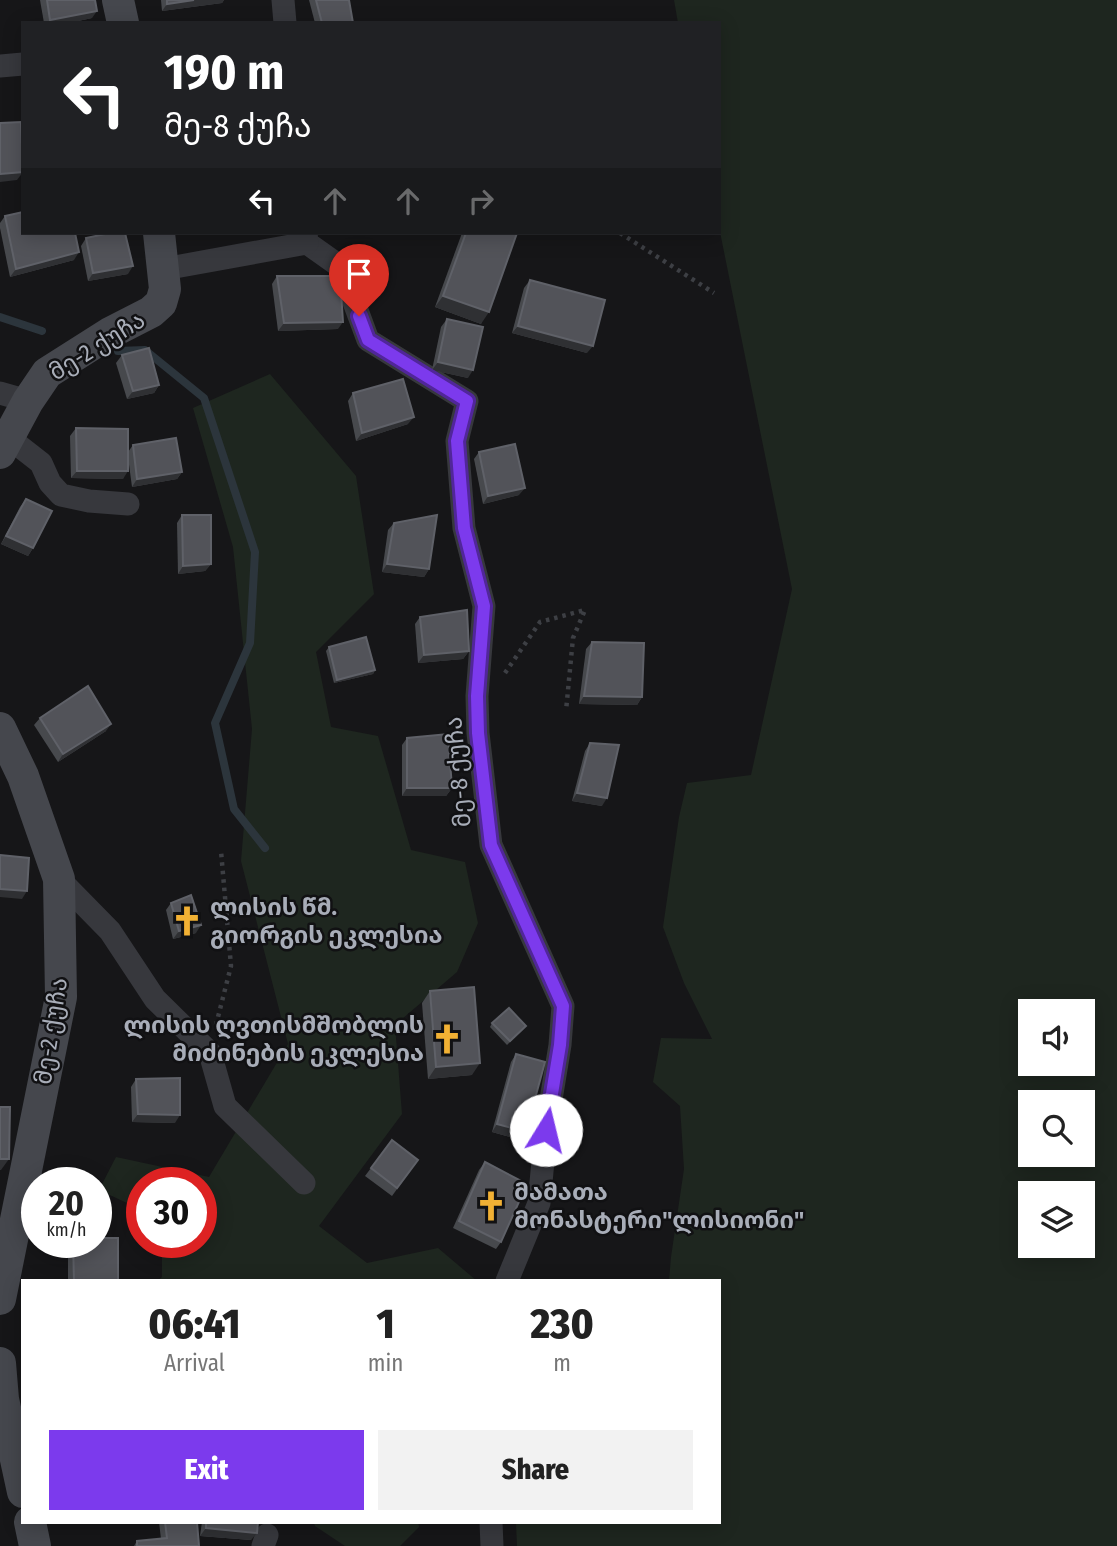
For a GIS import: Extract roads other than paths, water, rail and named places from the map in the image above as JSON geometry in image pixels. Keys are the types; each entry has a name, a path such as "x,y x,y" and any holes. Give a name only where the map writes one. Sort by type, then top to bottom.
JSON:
{"main road":[{"path":"118,0 123,21"},
{"name":"მე-2 ქუჩა","path":"5,446 14,397 47,373 110,333 151,312 161,303 165,289 159,235"},
{"name":"მე-2 ქუჩა","path":"0,728 23,776 59,879 61,997 1,1289"},
{"path":"0,1363 3,1399 21,1483"},
{"path":"30,1524 35,1546"}],"street":[{"path":"283,0 285,21"},
{"path":"0,66 21,64"},
{"path":"164,269 307,238"},
{"name":"მე-8 ქუჩა","path":"307,238 341,267 368,340 467,401 457,441 464,528 484,606 477,696 478,733 491,845 563,1006 539,1203 508,1279"},
{"path":"5,446 41,463 50,483 61,495 89,501 128,504"},
{"path":"59,879 110,931 155,999 210,1053 225,1106 304,1183"},
{"path":"491,1524 492,1546"}],"waterway":[{"path":"0,317 42,331"},
{"path":"118,351 145,350 204,398 255,552 250,643 215,723 234,809 265,848"}],"place":[{"name":"ლისის წმ. გიორგის ეკლესია","path":"187,921"},
{"name":"ლისის ღვთისმშობლის მიძინების ეკლესია","path":"447,1039"},
{"name":"მამათა მონასტერი\"ლისიონი\"","path":"491,1206"}]}
